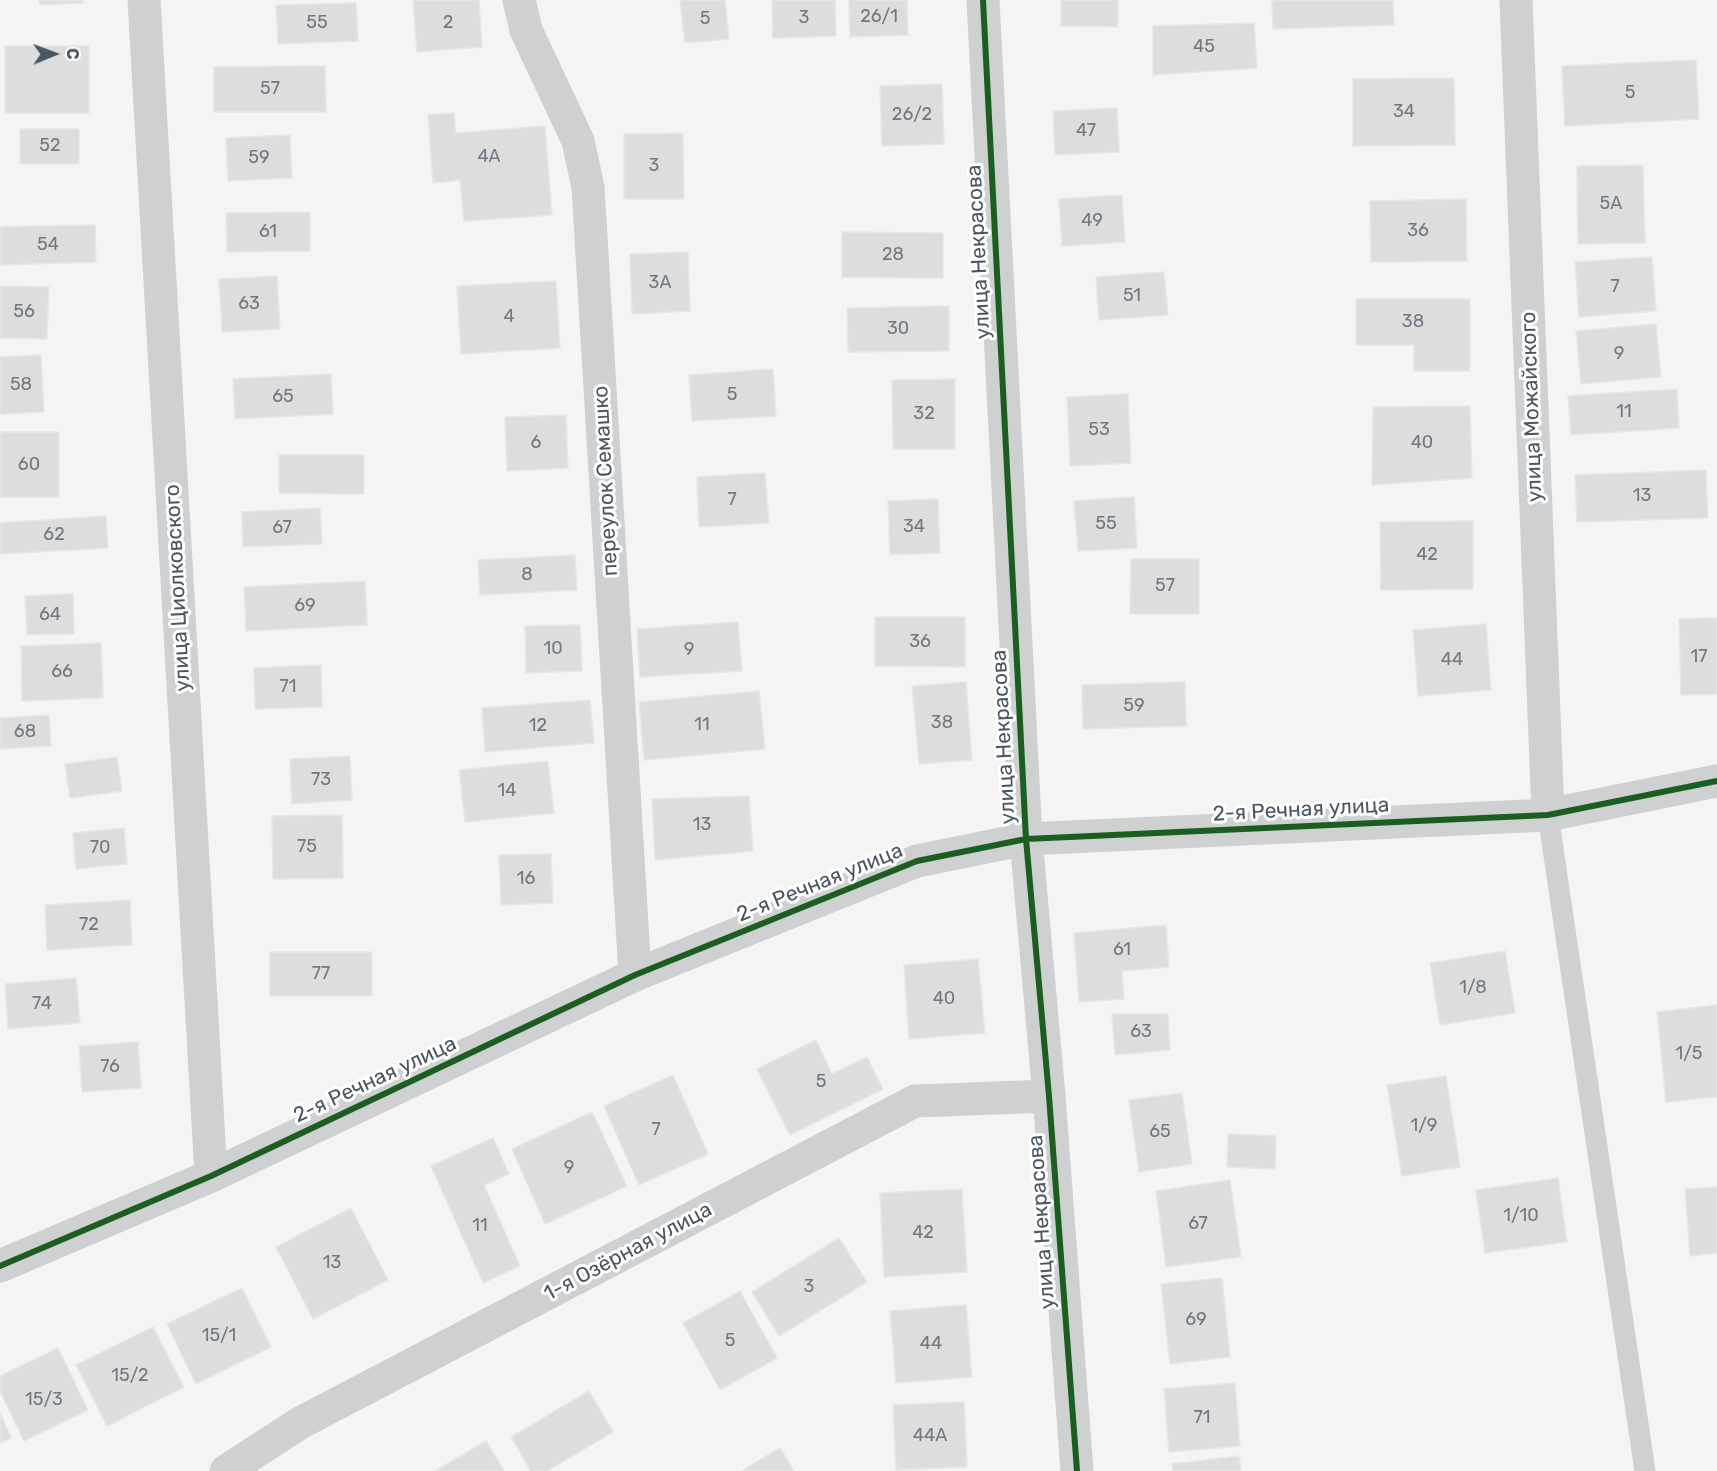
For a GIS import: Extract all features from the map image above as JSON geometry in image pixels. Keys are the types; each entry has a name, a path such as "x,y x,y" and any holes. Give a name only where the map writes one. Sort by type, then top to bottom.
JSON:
{"street":[{"name":"улица Циолковского","path":"144,0 211,1176"},
{"name":"переулок Семашко","path":"519,0 526,30 578,141 588,188 635,975"},
{"name":"улица Некрасова","path":"983,0 1026,839 1049,1096 1077,1471"},
{"name":"улица Можайского","path":"1516,0 1548,815"},
{"name":"2-я Речная улица","path":"0,1266 211,1176 635,975 917,861 1026,839 1548,815 1717,781"},
{"name":"1-я Озёрная улица","path":"226,1471 300,1423 915,1101 1049,1096"}],"lane":[{"path":"1548,815 1645,1471"}],"building":[{"path":"39,0 83,0 83,3 40,5"},
{"path":"413,0 479,0 482,47 417,52"},
{"path":"680,0 725,0 729,39 685,43"},
{"path":"772,0 835,0 836,36 773,38"},
{"path":"849,0 907,0 908,35 850,37"},
{"path":"1061,0 1118,0 1118,27 1061,26"},
{"path":"1272,0 1393,0 1394,25 1273,29"},
{"path":"356,3 358,41 278,44 276,5"},
{"path":"1254,23 1257,68 1153,75 1153,26"},
{"path":"5,46 89,46 89,113 5,113"},
{"path":"1696,60 1699,119 1565,126 1562,66"},
{"path":"325,66 326,112 214,112 214,67"},
{"path":"1454,78 1455,145 1353,146 1353,79"},
{"path":"942,84 944,144 882,146 880,86"},
{"path":"1117,108 1119,152 1055,155 1053,111"},
{"path":"454,113 456,133 545,126 552,215 464,221 460,180 433,183 428,115"},
{"path":"20,129 79,129 79,164 20,164"},
{"path":"683,133 684,199 624,199 624,134"},
{"path":"290,135 292,178 228,181 226,138"},
{"path":"1643,165 1645,243 1578,244 1577,166"},
{"path":"1122,195 1125,242 1062,246 1059,199"},
{"path":"1466,199 1467,261 1371,262 1370,201"},
{"path":"310,212 310,251 227,252 226,213"},
{"path":"95,225 96,262 0,265 0,227"},
{"path":"842,232 943,233 943,278 842,277"},
{"path":"688,252 690,311 632,314 630,254"},
{"path":"1652,257 1656,311 1579,317 1575,262"},
{"path":"1164,272 1168,315 1099,320 1096,277"},
{"path":"277,276 280,329 222,332 219,279"},
{"path":"556,281 560,348 461,354 457,286"},
{"path":"0,286 49,287 47,339 0,338"},
{"path":"1356,299 1470,299 1470,371 1414,371 1414,345 1356,345"},
{"path":"949,306 949,351 848,352 847,308"},
{"path":"1656,324 1661,377 1581,384 1576,331"},
{"path":"41,355 44,412 0,414 0,357"},
{"path":"773,369 776,416 692,421 689,375"},
{"path":"331,374 333,414 235,419 233,379"},
{"path":"955,379 955,449 893,449 892,380"},
{"path":"1677,389 1679,428 1571,435 1568,396"},
{"path":"1128,394 1131,463 1070,466 1067,397"},
{"path":"1470,406 1472,478 1372,485 1373,407"},
{"path":"566,415 568,468 507,471 505,417"},
{"path":"0,432 59,432 59,497 0,497"},
{"path":"279,455 364,455 364,494 279,493"},
{"path":"1706,470 1708,518 1577,522 1575,475"},
{"path":"765,473 769,523 699,527 697,477"},
{"path":"1134,497 1137,548 1078,551 1074,501"},
{"path":"938,499 940,553 890,555 888,501"},
{"path":"320,508 322,544 243,547 242,512"},
{"path":"106,516 108,548 0,554 0,523"},
{"path":"1473,521 1473,589 1381,590 1380,522"},
{"path":"575,555 577,590 480,595 478,560"},
{"path":"1131,559 1199,559 1199,614 1130,614"},
{"path":"365,581 367,625 246,631 244,587"},
{"path":"73,594 74,634 27,635 25,596"},
{"path":"875,617 965,617 965,667 875,666"},
{"path":"1717,618 1717,694 1681,695 1679,619"},
{"path":"738,622 742,671 640,677 637,629"},
{"path":"1486,624 1491,690 1418,696 1413,630"},
{"path":"580,625 582,671 526,673 525,626"},
{"path":"101,643 103,698 22,701 21,646"},
{"path":"321,665 322,707 255,709 254,668"},
{"path":"966,682 972,760 919,764 912,686"},
{"path":"1185,682 1186,726 1083,729 1082,685"},
{"path":"759,691 765,749 644,760 639,702"},
{"path":"590,700 594,743 485,752 482,708"},
{"path":"49,715 51,746 0,749 0,718"},
{"path":"350,756 352,800 292,804 290,759"},
{"path":"117,757 122,791 70,798 65,764"},
{"path":"548,761 554,813 465,822 459,770"},
{"path":"749,796 753,851 655,860 652,799"},
{"path":"342,815 343,878 273,879 272,816"},
{"path":"124,828 127,864 76,869 73,833"},
{"path":"551,854 553,903 501,905 499,855"},
{"path":"130,900 132,945 47,950 45,905"},
{"path":"1166,925 1169,967 1122,971 1124,999 1079,1002 1074,933"},
{"path":"1505,951 1515,1013 1440,1025 1430,963"},
{"path":"270,952 372,952 372,996 270,996"},
{"path":"978,959 985,1033 909,1039 904,965"},
{"path":"76,978 80,1023 8,1029 5,984"},
{"path":"1717,1005 1717,1097 1666,1102 1657,1012"},
{"path":"1112,1014 1168,1014 1170,1050 1115,1055"},
{"path":"816,1040 832,1074 867,1057 883,1089 790,1135 757,1069"},
{"path":"138,1042 141,1088 82,1092 79,1046"},
{"path":"673,1075 708,1154 639,1185 604,1106"},
{"path":"1446,1076 1460,1167 1402,1176 1387,1085"},
{"path":"1182,1093 1192,1164 1139,1172 1129,1100"},
{"path":"592,1112 627,1186 545,1224 512,1149"},
{"path":"1228,1134 1276,1136 1275,1169 1227,1167"},
{"path":"493,1138 509,1174 484,1185 520,1266 483,1283 431,1166"},
{"path":"1558,1178 1567,1242 1485,1253 1476,1190"},
{"path":"1230,1180 1241,1257 1166,1267 1156,1191"},
{"path":"1717,1187 1717,1253 1690,1256 1685,1189"},
{"path":"962,1189 967,1272 884,1277 880,1193"},
{"path":"351,1208 388,1280 313,1319 276,1247"},
{"path":"839,1238 867,1282 779,1336 752,1292"},
{"path":"1222,1278 1230,1357 1170,1364 1161,1284"},
{"path":"242,1288 271,1347 196,1384 167,1324"},
{"path":"740,1291 777,1358 720,1390 683,1323"},
{"path":"966,1305 972,1377 896,1383 890,1311"},
{"path":"153,1327 184,1387 107,1426 76,1365"},
{"path":"58,1348 88,1410 24,1441 0,1391 0,1376"},
{"path":"1235,1383 1240,1446 1169,1452 1164,1389"},
{"path":"589,1391 613,1432 547,1471 531,1471 511,1437"},
{"path":"964,1402 967,1467 896,1470 893,1405"},
{"path":"0,1413 11,1438 0,1443"},
{"path":"486,1441 504,1471 435,1471"},
{"path":"780,1448 794,1471 741,1471"},
{"path":"1239,1456 1241,1471 1173,1471 1172,1464"}],"cycle path":[{"path":"983,0 1026,839 1049,1096 1077,1471"},
{"path":"0,1266 211,1176 635,975 917,861 1026,839 1548,815 1717,781"}]}
